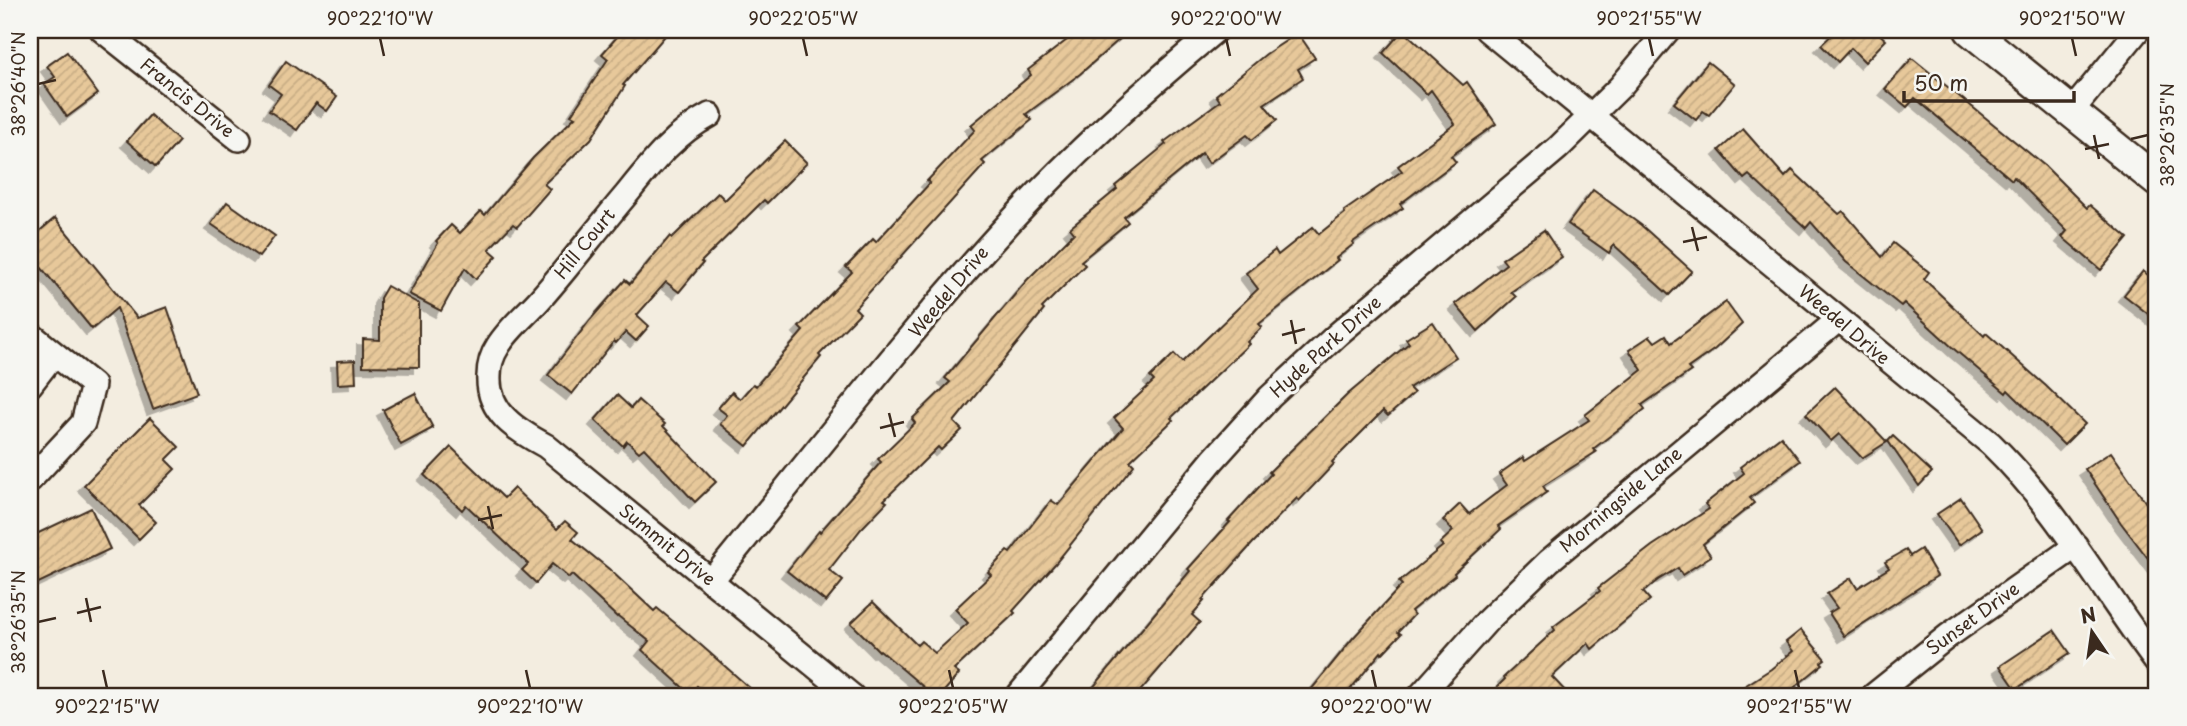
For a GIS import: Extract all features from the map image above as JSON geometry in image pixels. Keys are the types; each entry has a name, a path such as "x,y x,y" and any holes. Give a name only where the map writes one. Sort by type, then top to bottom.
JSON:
{"street":[{"name":"Francis Drive","path":"102,30 239,139"},
{"name":"Weedel Drive","path":"711,580 931,312 1003,230 1129,104 1216,30"},
{"name":"Weedel Drive","path":"1487,30 1991,444 2034,489 2077,546 2157,663"},
{"name":"Hyde Park Drive","path":"1018,696 1213,460 1270,397 1323,347 1558,148 1636,70 1668,30"},
{"path":"1970,30 2157,181"},
{"path":"2071,112 2138,30"},
{"name":"Hill Court","path":"490,391 491,361 506,334 540,299 663,150 693,123 710,115"},
{"name":"Morningside Lane","path":"1420,696 1486,621 1549,561 1838,320"},
{"path":"30,334 93,385 83,423 30,480"},
{"path":"30,385 54,354"},
{"name":"Summit Drive","path":"490,391 495,407 508,423 546,446 852,696"},
{"name":"Sunset Drive","path":"1873,696 1948,636 2077,546"}],"building":[{"path":"623,30 670,30 623,85 625,86 591,139 544,184 550,189 517,227 513,224 489,249 497,256 476,279 465,268 441,311 409,294 438,243 436,241 451,225 460,233 481,211 485,215 533,158 575,117 571,115 608,59 602,54"},
{"path":"1080,30 1130,30 1080,74 1026,114 1032,120 982,161 985,164 855,308 860,313 819,355 821,357 747,446 720,424 727,415 718,408 732,392 740,399 753,384 756,386 803,331 799,327 852,272 846,267 873,239 876,242 930,183 927,181 975,130 971,125 1031,75 1028,70"},
{"path":"1403,30 1463,85 1467,82 1496,124 1451,156 1456,162 1400,204 1403,208 1353,242 1354,244 1336,258 1338,260 1259,324 1262,327 1247,342 1249,344 1130,461 1134,465 1055,564 1013,611 1015,613 954,670 959,674 940,696 934,696 879,651 851,623 873,602 917,645 921,641 935,653 968,623 955,609 991,575 988,572 1007,551 1010,553 1051,500 1058,505 1123,428 1114,418 1154,381 1150,377 1174,354 1182,362 1258,289 1246,273 1275,250 1278,255 1313,227 1319,234 1345,213 1344,211 1402,171 1398,166 1455,124 1431,90 1427,94 1383,53"},
{"path":"1832,30 1875,30 1886,40 1865,62 1851,48 1838,62 1821,45 1835,32"},
{"path":"1298,33 1315,58 1298,69 1303,78 1264,104 1277,120 1252,140 1247,135 1209,163 1202,153 1124,217 1128,222 1081,261 1085,265 1042,308 1044,310 954,422 962,430 941,450 938,447 884,500 887,502 861,529 829,570 843,581 826,602 787,571 881,462 878,459 915,423 912,419 950,382 945,378 1027,280 1074,233 1070,228 1117,189 1115,186 1166,144 1164,142 1220,101 1216,95 1266,54"},
{"path":"67,52 98,94 67,117 44,84 55,77 47,66"},
{"path":"1912,58 2045,166 2087,208 2090,205 2128,238 2101,270 2062,237 2067,231 2014,177 2012,180 1915,98 1907,107 1885,89"},
{"path":"286,61 337,97 327,111 316,103 297,130 269,111 281,94 269,85"},
{"path":"1708,62 1735,84 1709,115 1703,111 1696,120 1674,103"},
{"path":"150,115 179,141 156,167 127,141"},
{"path":"1743,129 1785,177 1792,170 1839,214 1843,211 1882,257 1893,243 1929,272 1924,279 1984,336 1986,333 2085,424 2064,445 2008,390 2006,393 1904,303 1901,306 1846,262 1811,222 1806,228 1749,175 1744,179 1719,150"},
{"path":"785,141 807,163 767,203 764,200 701,262 703,263 679,292 666,282 637,315 649,326 636,341 626,332 616,343 614,341 572,394 548,375 625,280 630,284 670,236 672,238 718,193 725,200"},
{"path":"1593,190 1641,225 1692,271 1669,295 1614,245 1609,253 1568,224"},
{"path":"227,202 275,236 259,257 211,224"},
{"path":"55,218 137,318 167,307 197,393 153,409 117,308 92,329 30,254 30,239"},
{"path":"1544,230 1562,257 1511,292 1516,297 1478,331 1455,304 1506,264 1502,259"},
{"path":"2143,271 2157,282 2157,321 2124,295"},
{"path":"387,286 419,304 419,367 363,366 363,339 380,340 380,298"},
{"path":"1726,302 1742,324 1715,349 1688,368 1691,371 1642,405 1645,409 1593,449 1596,452 1543,486 1547,492 1498,526 1501,529 1454,573 1455,575 1411,611 1414,615 1398,632 1401,634 1382,654 1381,652 1345,696 1306,696 1353,638 1402,585 1399,582 1443,546 1440,543 1453,531 1443,520 1460,504 1469,514 1507,485 1499,474 1523,457 1525,461 1589,420 1585,415 1642,370 1629,350 1650,336 1655,342 1666,335 1671,343"},
{"path":"1433,322 1456,357 1409,388 1414,393 1388,416 1383,411 1332,462 1334,464 1299,501 1297,498 1253,543 1202,600 1204,601 1192,615 1200,622 1136,696 1086,696 1190,571 1188,569 1230,522 1228,521 1271,474 1269,472 1347,395 1409,343 1406,339"},
{"path":"355,360 356,383 338,384 337,361"},
{"path":"1835,387 1887,442 1862,458 1839,434 1831,441 1806,414"},
{"path":"415,393 433,428 401,445 383,410"},
{"path":"617,395 631,408 638,400 665,424 663,426 716,482 695,502 644,448 639,452 627,441 623,446 595,420"},
{"path":"150,418 179,447 166,460 175,469 139,505 156,522 139,539 84,485"},
{"path":"1781,436 1800,461 1750,498 1754,503 1703,544 1711,556 1682,575 1678,568 1658,580 1643,592 1650,600 1592,649 1588,643 1552,677 1570,696 1488,696 1504,677 1555,630 1553,627 1652,546 1709,509 1705,504 1744,473 1740,467"},
{"path":"1893,436 1932,472 1919,486 1888,441"},
{"path":"451,447 504,498 514,488 557,529 565,521 578,532 572,539 654,611 657,608 759,696 709,696 697,686 690,694 642,650 649,641 617,617 572,575 569,578 552,564 536,583 522,570 528,564 466,505 462,510 424,475"},
{"path":"2111,452 2157,519 2157,570 2085,469"},
{"path":"1961,498 1982,529 1959,545 1937,514"},
{"path":"91,508 110,549 30,587 30,537"},
{"path":"1921,549 1937,576 1844,636 1829,613 1837,608 1827,594 1851,578 1857,588 1889,568 1885,562 1906,550 1910,556"},
{"path":"1801,630 1825,659 1821,662 1823,664 1784,696 1729,696 1793,651 1786,642"},
{"path":"2054,630 2070,653 2016,689 2000,666"}]}
